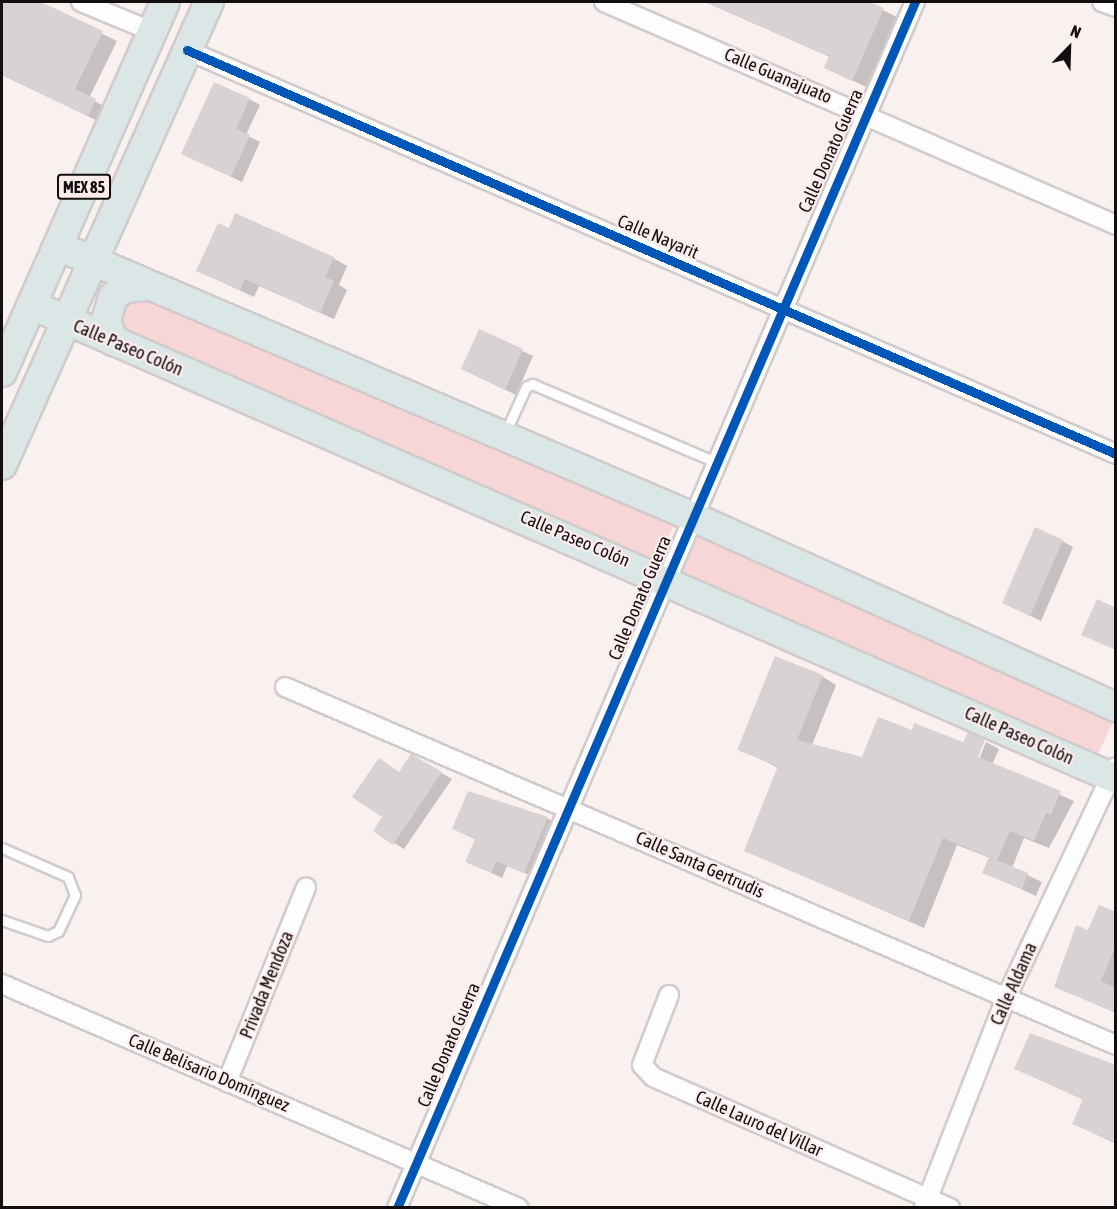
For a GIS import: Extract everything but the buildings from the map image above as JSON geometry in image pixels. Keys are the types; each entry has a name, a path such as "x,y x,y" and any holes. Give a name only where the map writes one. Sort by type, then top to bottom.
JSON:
{"main road":[{"name":"MEX 85","path":"2,372 165,2"},
{"name":"MEX 85","path":"2,465 209,2"},
{"path":"58,246 503,438 693,517 1116,707"},
{"path":"113,341 106,320 113,297 125,288 150,286"},
{"name":"Calle Paseo Colón","path":"32,305 1114,774"}],"street":[{"path":"85,2 151,31"},
{"name":"Calle Guanajuato","path":"604,2 1116,225"},
{"name":"Calle Donato Guerra","path":"397,1208 667,579 780,307 915,2"},
{"path":"1102,2 1116,7"},
{"name":"Calle Nayarit","path":"187,50 1116,454"},
{"name":"Calle Santa Gertrudis","path":"285,687 1116,1045"},
{"name":"Calle Aldama","path":"926,1203 1006,998 1114,774"},
{"name":"Privada Mendoza","path":"227,1082 306,887"},
{"name":"Calle Belisario Domínguez","path":"2,984 227,1082 417,1161 519,1208"},
{"name":"Calle Lauro del Villar","path":"669,995 642,1065 653,1077 926,1203 950,1208"}],"lane":[{"path":"503,438 526,387 532,384 716,462"},
{"path":"2,848 68,877 75,895 58,932 48,936 2,920"}],"shaded area":[{"path":"126,295 166,299 675,522 654,569 143,348 115,322"},
{"path":"695,530 1115,718 1097,756 674,577"}],"cycle path":[{"path":"397,1208 915,2"},
{"path":"187,50 1116,454"}]}
